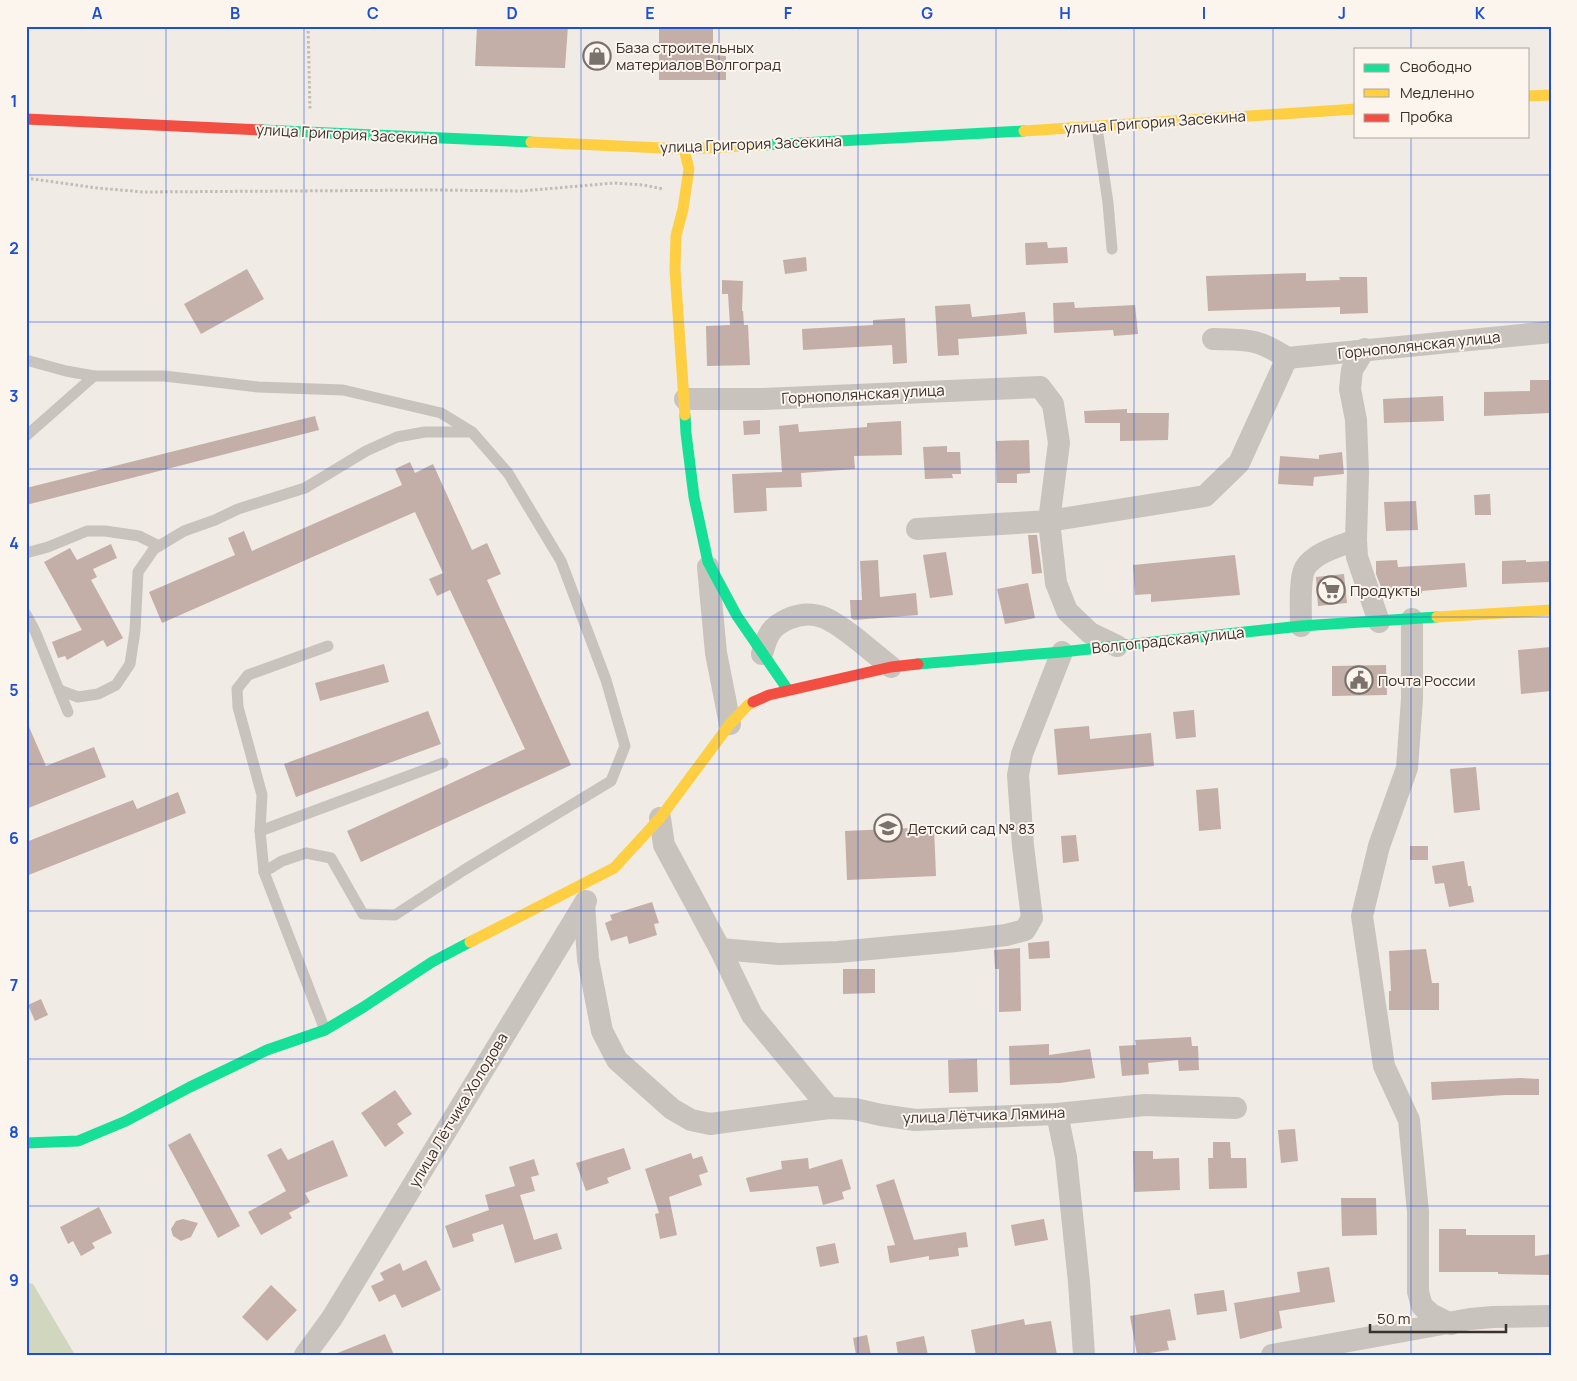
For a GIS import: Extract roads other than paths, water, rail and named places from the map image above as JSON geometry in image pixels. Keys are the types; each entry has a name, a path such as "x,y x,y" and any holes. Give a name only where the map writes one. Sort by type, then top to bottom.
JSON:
{"street":[{"path":"1530,96 1551,95"},
{"name":"улица Григория Засекина","path":"26,119 684,149 1097,127 1354,108"},
{"path":"684,149 689,169 683,209 676,236 675,270 686,433 694,498 708,562 716,652 730,724"},
{"name":"Горнополянская улица","path":"1287,358 1551,332"},
{"path":"917,529 1049,520 1205,496 1239,463 1287,358 1268,346 1251,340 1213,339"},
{"path":"1365,349 1352,370 1350,389 1356,420 1358,474 1356,540 1357,557 1379,622"},
{"name":"Горнополянская улица","path":"685,398 763,398 1040,387 1053,404 1060,442 1049,520"},
{"path":"1049,520 1056,583 1067,611 1090,633 1117,646"},
{"path":"1301,626 1301,591 1305,568 1315,558 1328,550 1356,540"},
{"path":"708,562 737,616 788,690"},
{"name":"Волгоградская улица","path":"614,868 660,818 730,724 748,705 769,695 891,667 1062,652 1301,626 1551,610"},
{"path":"762,654 767,635 777,624 796,615 816,615 835,622 891,667"},
{"path":"1393,1334 1410,1324 1415,1316 1418,1292 1418,1212 1409,1120 1384,1066 1362,916 1379,846 1407,768 1412,699 1412,619"},
{"path":"720,949 779,954 838,952 956,942 1006,935 1025,930 1032,918 1023,846 1018,775 1022,754 1062,652"},
{"path":"660,818 664,845 720,949 752,1015 829,1108"},
{"path":"26,1143 78,1141 126,1121 190,1087 268,1050 325,1030 432,962 614,868"},
{"name":"улица Лётчика Холодова","path":"305,1355 332,1318 584,904 614,868"},
{"name":"улица Лётчика Лямина","path":"584,904 588,959 602,1031 617,1060 672,1109 690,1120 710,1124 829,1108 855,1109 915,1120 1057,1114 1145,1105 1236,1108"},
{"path":"1057,1114 1066,1157 1079,1282 1084,1355"},
{"path":"1418,1292 1422,1306 1431,1314 1451,1324"},
{"path":"1272,1355 1451,1324 1470,1319 1551,1316"}],"lane":[{"path":"1097,127 1108,203 1112,249"},
{"path":"26,360 66,371 94,376 164,376 258,387 343,390 441,412 472,432 508,473 561,561 606,680 625,746 611,781 472,865 395,915 363,914 331,858 306,853 282,861 264,872"},
{"path":"26,436 94,376"},
{"path":"59,690 78,696 98,694 116,685 130,664 138,572 154,549 184,531 215,520 238,509 305,488 366,451 397,437 425,432 472,432"},
{"path":"26,553 48,547 87,531 105,531 139,536 159,546"},
{"path":"26,614 35,631 68,712"},
{"path":"325,1030 264,872 260,831 262,795 238,707 237,689 248,675 328,646"},
{"path":"260,831 443,763"}],"place":[{"name":"База строительных материалов Волгоград","path":"597,56"},
{"name":"Продукты","path":"1331,590"},
{"name":"Почта России","path":"1359,680"},
{"name":"Детский сад № 83","path":"888,828"}]}
